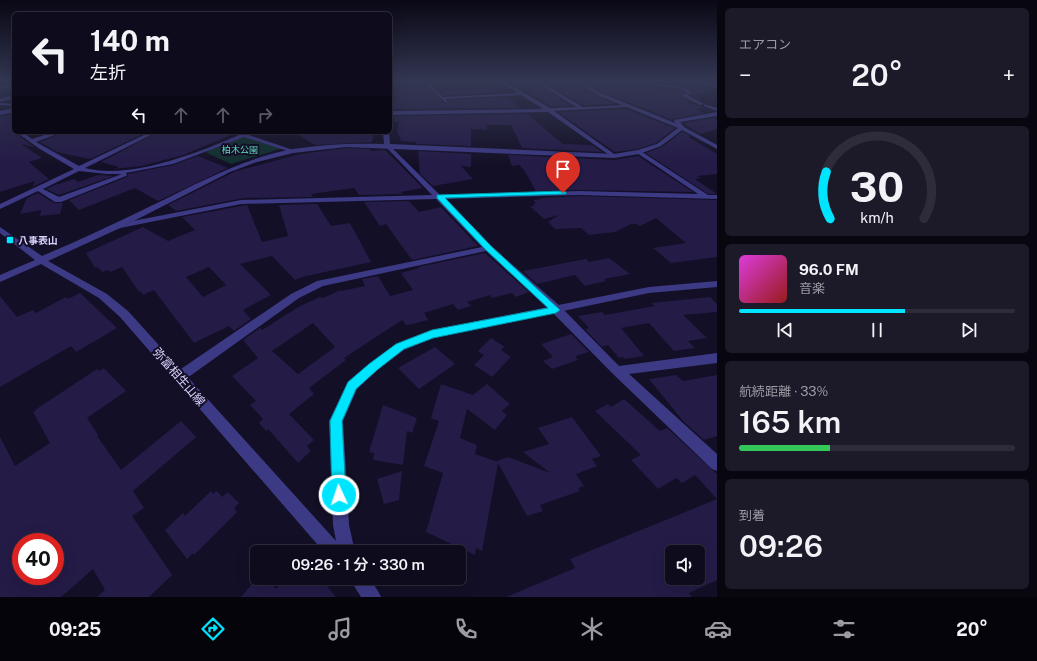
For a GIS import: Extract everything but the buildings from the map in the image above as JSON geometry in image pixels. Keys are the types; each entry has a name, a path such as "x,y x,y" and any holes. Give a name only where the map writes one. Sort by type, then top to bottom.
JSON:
{"street":[{"path":"392,113 583,109"},
{"path":"634,109 682,128 717,147"},
{"path":"645,109 676,121 717,141"},
{"path":"0,113 12,110"},
{"path":"549,110 614,156"},
{"path":"676,121 717,114"},
{"path":"676,121 682,128"},
{"path":"0,279 115,227 228,171 255,161 293,151 346,145 614,156 639,152 659,145 682,128"},
{"path":"22,134 78,169 108,173 136,171"},
{"path":"32,141 54,134"},
{"path":"0,207 150,134"},
{"path":"39,189 58,200 136,171 166,164 244,134"},
{"path":"250,134 293,151"},
{"path":"386,134 386,143 388,146 488,248 556,310 617,371 717,464"},
{"path":"639,152 717,204"},
{"path":"115,227 241,202 579,192 708,198 717,197"},
{"name":"弥富相生山線","path":"0,229 42,261 104,296 124,314 178,377 329,545"},
{"path":"178,377 295,296 320,283 488,248"},
{"path":"345,545 340,525 336,421 352,386 373,367 400,347 432,334 650,290 717,284"},
{"path":"617,371 717,358"},
{"path":"363,585 372,597"}],"green space":[{"name":"柏木公園","path":"241,137 247,137 283,148 231,164 207,153 206,150"}],"place":[{"name":"八事表山","path":"10,240"}],"route":[{"path":"339,495 336,421 352,386 373,367 400,347 432,334 556,310 488,248 439,197 563,193"}]}
